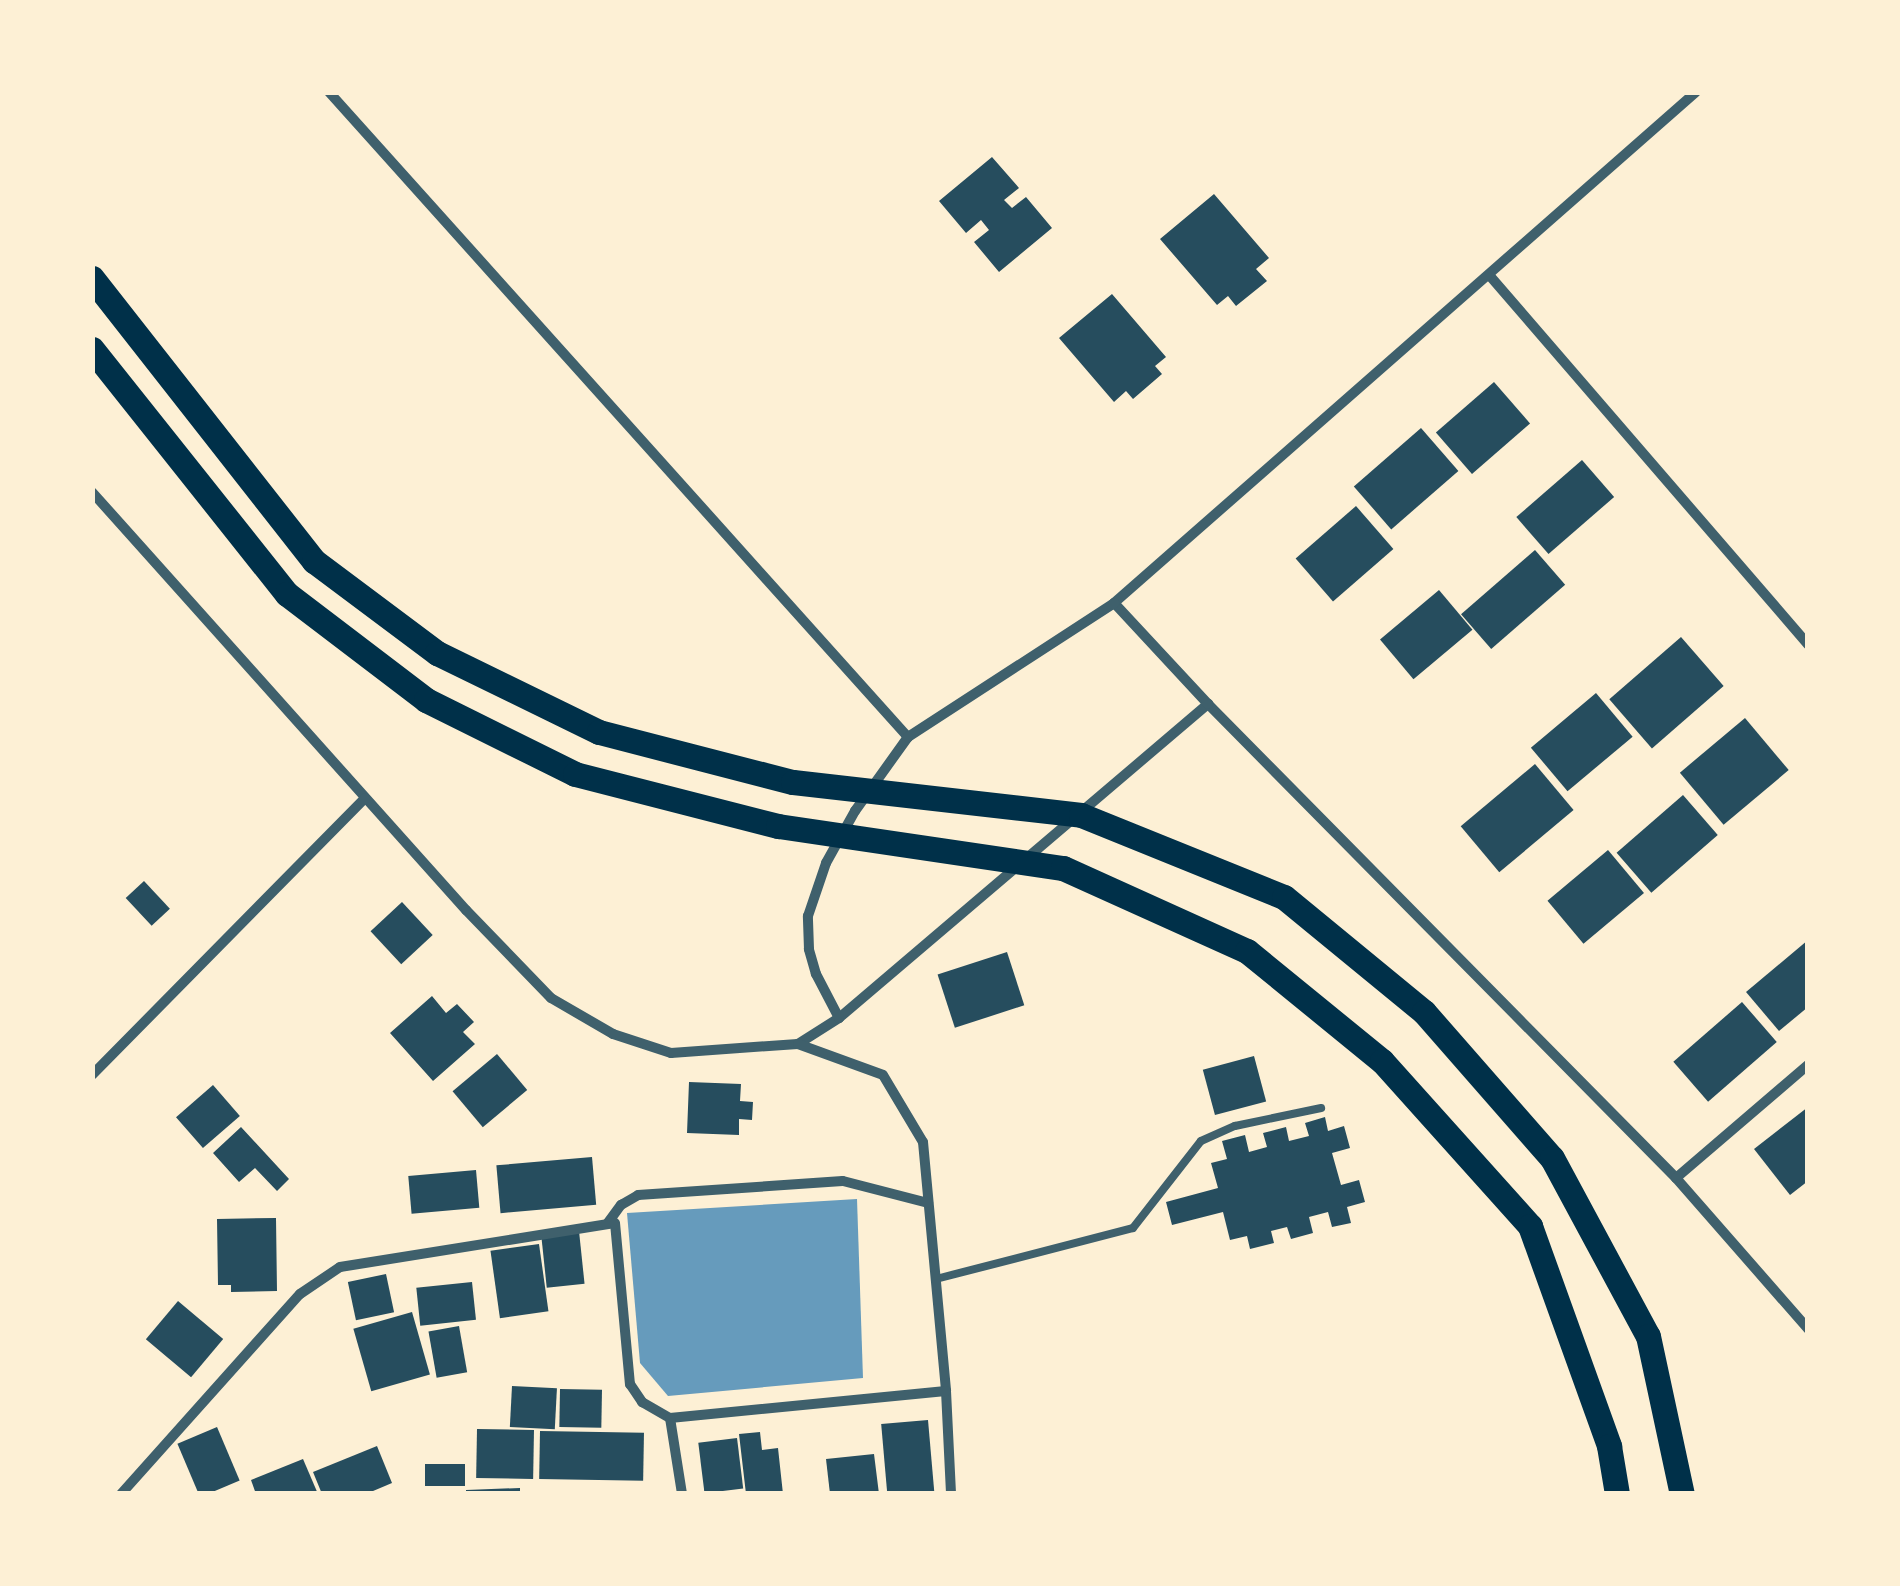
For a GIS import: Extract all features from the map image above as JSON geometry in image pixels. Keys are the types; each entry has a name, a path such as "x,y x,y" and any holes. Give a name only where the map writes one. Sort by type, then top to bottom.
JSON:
{"main road":[{"path":"92,278 314,560 437,653 600,732 793,782 1082,816 1284,897 1424,1012 1552,1158 1648,1336 1682,1494"},
{"path":"92,349 286,594 426,700 576,774 778,826 1063,868 1248,952 1382,1062 1530,1226 1609,1446 1617,1494"}],"street":[{"path":"329,92 908,737"},
{"path":"838,1018 816,974 809,949 808,916 826,862 855,811 908,737 1114,603 1696,92"},
{"path":"1490,276 1808,645"},
{"path":"92,492 551,998 612,1034 671,1053 798,1044 883,1074 923,1142 946,1390 950,1494"},
{"path":"1114,603 1208,704 1676,1178 1808,1329"},
{"path":"798,1044 838,1018 1208,704"},
{"path":"92,1075 366,798"},
{"path":"1676,1178 1808,1065"},
{"path":"608,1224 621,1205 638,1195 843,1181 928,1203"},
{"path":"121,1494 294,1293 340,1267 615,1222 630,1384 642,1402 670,1418 946,1390"},
{"path":"670,1418 682,1494"}],"lane":[{"path":"936,1279 1133,1228 1201,1142 1235,1126 1321,1108"}],"water":[{"path":"857,1199 863,1378 668,1396 640,1363 627,1213"}],"building":[{"path":"992,157 1019,188 1004,200 1012,208 1026,197 1052,228 999,272 974,242 989,230 981,220 966,233 939,201"},
{"path":"1214,194 1269,258 1256,269 1267,281 1236,306 1228,296 1217,305 1160,239"},
{"path":"1112,294 1166,357 1155,366 1162,374 1133,399 1126,391 1114,402 1059,338"},
{"path":"1494,382 1530,424 1472,474 1436,433"},
{"path":"1421,428 1458,471 1391,529 1354,486"},
{"path":"1582,460 1614,497 1548,554 1516,517"},
{"path":"1356,506 1393,549 1333,602 1296,558"},
{"path":"1535,550 1565,585 1491,649 1461,614"},
{"path":"1439,590 1472,630 1413,679 1380,639"},
{"path":"1681,637 1724,686 1652,748 1609,699"},
{"path":"1596,693 1633,737 1568,791 1531,748"},
{"path":"1745,718 1789,770 1724,825 1680,773"},
{"path":"1535,764 1574,810 1499,872 1461,826"},
{"path":"1683,795 1718,835 1651,893 1617,853"},
{"path":"1608,850 1644,893 1583,944 1547,901"},
{"path":"144,881 170,909 152,926 126,898"},
{"path":"402,902 433,935 401,964 371,931"},
{"path":"1808,940 1808,1007 1779,1031 1746,992"},
{"path":"1007,952 1024,1005 955,1028 938,975"},
{"path":"432,996 446,1013 457,1004 474,1022 463,1032 475,1044 433,1081 390,1033"},
{"path":"1742,1002 1777,1042 1708,1102 1673,1062"},
{"path":"497,1054 527,1090 483,1127 453,1091"},
{"path":"1254,1056 1266,1101 1215,1115 1203,1070"},
{"path":"689,1082 741,1084 740,1101 753,1102 752,1120 739,1119 739,1135 687,1133"},
{"path":"213,1085 240,1116 203,1148 176,1117"},
{"path":"1808,1107 1808,1181 1790,1195 1754,1149"},
{"path":"1325,1117 1328,1131 1344,1126 1350,1148 1332,1153 1341,1185 1359,1180 1365,1202 1347,1207 1351,1223 1332,1227 1328,1212 1309,1217 1313,1233 1291,1239 1287,1227 1271,1231 1274,1243 1250,1249 1247,1236 1230,1240 1223,1212 1172,1225 1166,1202 1218,1188 1211,1163 1227,1159 1222,1141 1245,1135 1249,1152 1267,1147 1263,1133 1286,1127 1289,1141 1309,1136 1305,1123"},
{"path":"241,1127 289,1179 277,1191 255,1168 239,1182 213,1153"},
{"path":"592,1157 596,1205 501,1213 496,1165"},
{"path":"476,1170 479,1208 412,1214 408,1176"},
{"path":"276,1218 277,1291 231,1292 231,1285 218,1285 217,1219"},
{"path":"579,1231 585,1284 547,1288 541,1235"},
{"path":"539,1244 548,1311 500,1318 490,1251"},
{"path":"386,1274 394,1312 356,1320 348,1282"},
{"path":"472,1282 476,1320 420,1326 416,1288"},
{"path":"178,1301 223,1339 191,1377 146,1339"},
{"path":"412,1312 430,1374 371,1391 353,1329"},
{"path":"459,1326 467,1372 437,1378 428,1331"},
{"path":"512,1386 557,1388 555,1429 510,1427"},
{"path":"560,1389 602,1390 601,1428 559,1427"},
{"path":"928,1420 934,1494 887,1494 881,1424"},
{"path":"217,1427 240,1480 199,1494 177,1444"},
{"path":"477,1429 534,1430 533,1479 476,1478"},
{"path":"540,1431 644,1433 643,1481 539,1479"},
{"path":"760,1432 762,1450 778,1448 783,1494 746,1494 739,1434"},
{"path":"737,1438 743,1489 705,1493 698,1443"},
{"path":"377,1446 392,1483 366,1494 322,1494 313,1472"},
{"path":"874,1454 879,1494 830,1494 826,1459"},
{"path":"303,1459 318,1494 256,1494 251,1480"},
{"path":"425,1464 465,1464 465,1486 425,1486"},
{"path":"520,1488 520,1494 466,1494 466,1490"}]}
